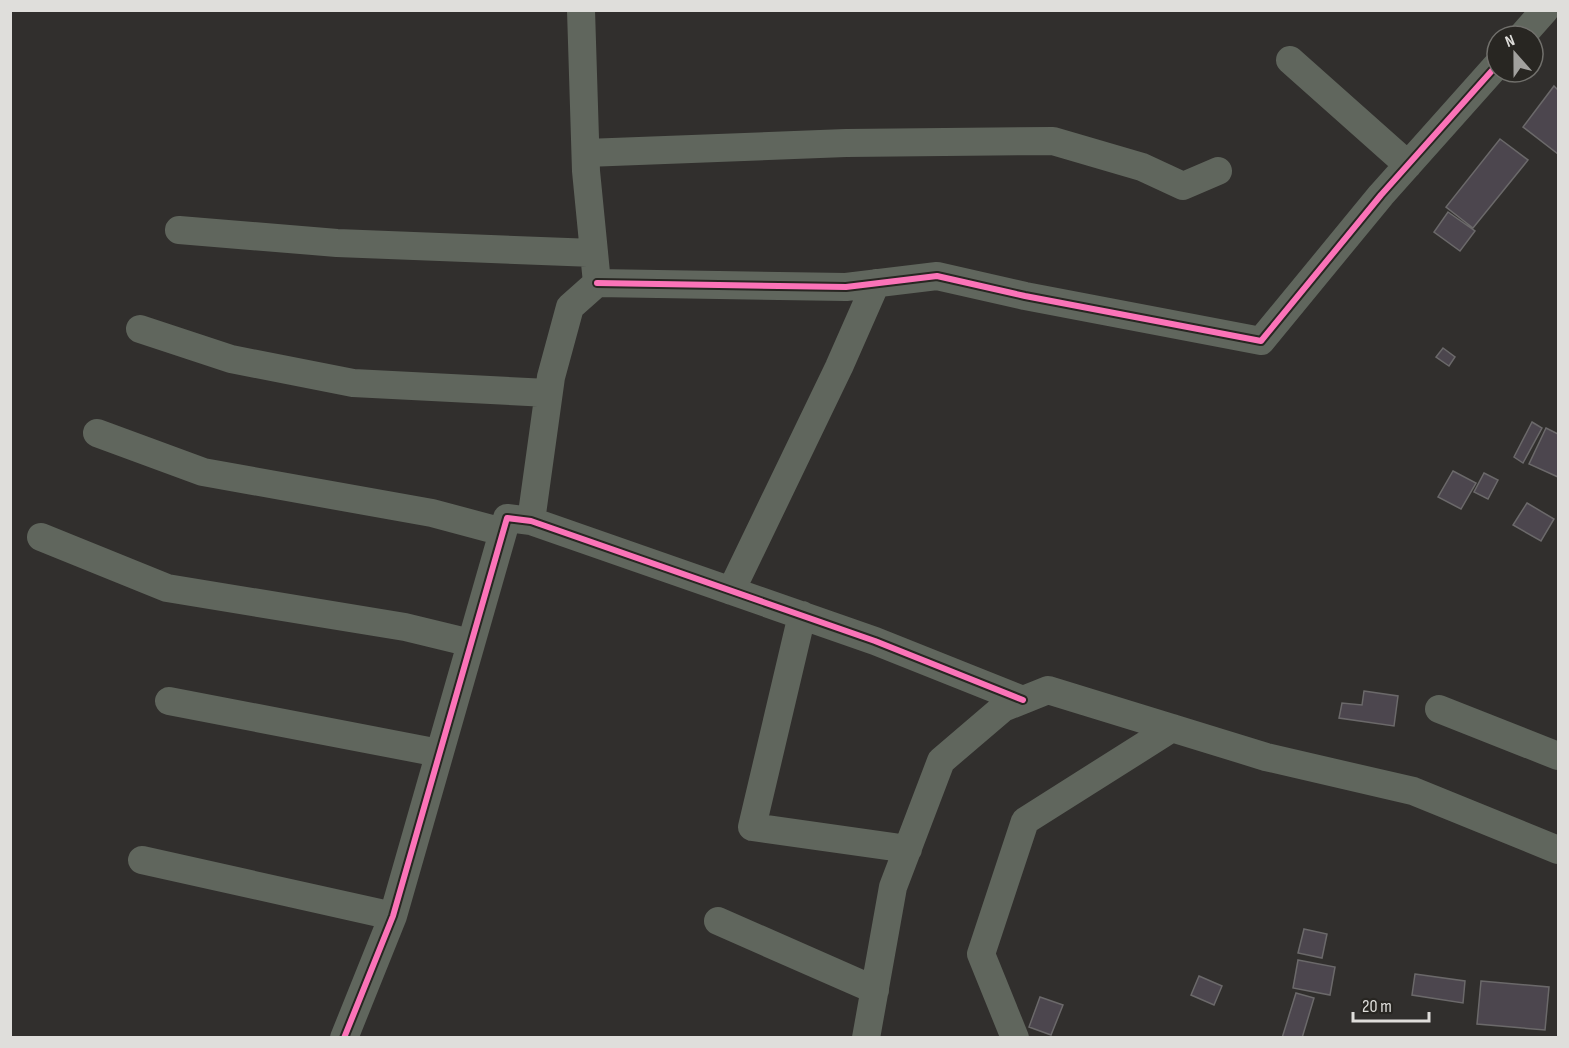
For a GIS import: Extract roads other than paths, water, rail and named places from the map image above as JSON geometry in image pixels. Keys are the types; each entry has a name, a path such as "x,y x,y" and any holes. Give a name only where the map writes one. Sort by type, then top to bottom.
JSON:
{"street":[{"path":"581,10 586,153 597,283"},
{"path":"1533,24 1545,10"},
{"path":"1290,60 1408,165"},
{"path":"531,521 551,376 570,307 597,283 846,287 937,276 1025,296 1261,341 1408,165 1485,78"},
{"path":"586,153 846,143 1053,141 1142,167 1183,186 1218,171"},
{"path":"179,230 337,243 594,253"},
{"path":"731,591 839,367 876,283"},
{"path":"140,329 231,359 352,383 549,393"},
{"path":"98,433 203,472 432,513 503,531"},
{"path":"344,1038 393,916 507,518 531,521 802,615 875,641 1023,700"},
{"path":"41,537 167,588 405,627 471,643"},
{"path":"802,615 752,827 908,849"},
{"path":"866,1038 893,887 941,762 1003,708 1048,690 1266,757 1413,791 1558,850"},
{"path":"169,701 439,753"},
{"path":"1439,709 1558,756"},
{"path":"1015,1038 981,954 1025,821 1172,728"},
{"path":"142,860 393,916"},
{"path":"718,921 875,990"}]}
